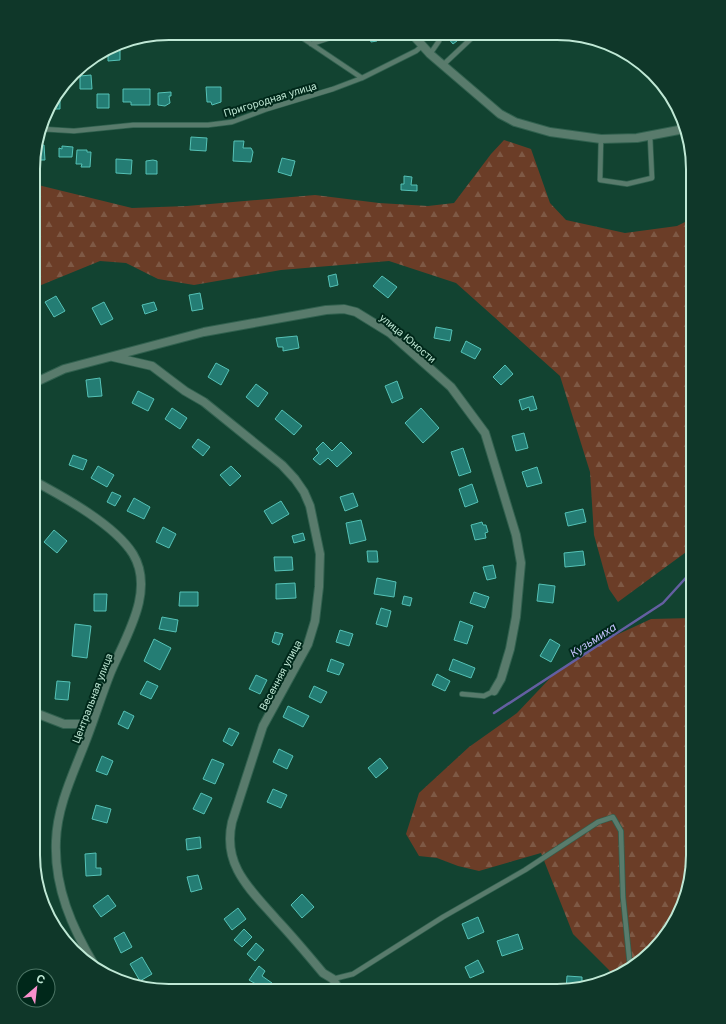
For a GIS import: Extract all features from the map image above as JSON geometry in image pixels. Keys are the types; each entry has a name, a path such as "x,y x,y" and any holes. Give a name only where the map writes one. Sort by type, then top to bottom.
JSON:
{"street":[{"path":"417,40 430,54 500,114 515,122 550,132 601,139 650,136 680,130"},
{"name":"улица Юности","path":"40,380 64,369 204,332 326,310 344,309 356,312 368,318 390,333 451,387 485,434 516,535 521,563 516,617 503,672 494,691"},
{"name":"Весенняя улица","path":"113,357 152,366 185,391 204,402 282,465 295,479 304,492 310,506 320,554 319,587 315,621 308,644 264,726 232,822 230,847 232,857 247,887 323,973 333,979 336,984"},
{"name":"Центральная улица","path":"40,484 73,503 118,535 133,555 139,570 139,594 134,621 110,674 58,820 56,841 57,873 64,906 88,955"},
{"path":"40,715 64,724 92,724"}],"lane":[{"path":"305,40 362,78"},
{"path":"311,44 323,40"},
{"path":"430,54 438,40"},
{"path":"443,65 470,40"},
{"name":"Пригородная улица","path":"47,129 74,131 133,125 208,125 232,122 362,78 416,51 422,46"},
{"path":"601,139 600,180 627,184 652,178 650,136"},
{"path":"462,694 484,696 494,691"},
{"path":"333,979 353,974 442,916 525,870 598,822 612,817 621,831 623,898 630,962"}],"green space":[{"path":"504,140 531,149 550,203 566,220 625,233 677,226 686,222 686,552 618,602 609,589 594,535 590,472 560,376 456,283 389,261 281,270 194,285 158,279 126,263 100,261 40,286 40,185 132,208 187,206 315,195 379,203 428,206 454,203 491,154"},
{"path":"686,618 686,863 684,880 679,896 673,912 664,927 642,952 629,962 610,972 573,934 541,853 479,871 458,866 437,858 419,856 406,834 419,793 469,747 517,713 554,674 612,637 651,619"}],"building":[{"path":"450,40 458,40 453,44"},
{"path":"120,50 120,60 108,61 108,55"},
{"path":"91,75 92,89 80,89 80,76"},
{"path":"206,87 221,87 221,102 212,105 211,102 207,102"},
{"path":"123,89 150,89 150,105 131,105 131,102 123,102"},
{"path":"171,92 171,96 169,96 170,103 165,106 158,105 158,93"},
{"path":"97,94 109,94 109,108 97,108"},
{"path":"60,100 60,109 55,109"},
{"path":"191,137 207,138 206,151 190,150"},
{"path":"234,141 244,141 243,148 251,148 253,152 251,162 233,161"},
{"path":"42,145 44,145 45,160 41,160"},
{"path":"62,146 73,147 72,157 59,157 59,148 62,149"},
{"path":"77,150 87,150 87,152 91,152 90,167 81,167 82,164 76,164"},
{"path":"282,158 295,161 291,176 278,172"},
{"path":"116,159 132,160 131,174 116,173"},
{"path":"146,161 157,161 157,174 146,174"},
{"path":"404,176 412,177 411,185 417,185 417,191 401,190 401,184 404,184"},
{"path":"336,274 338,285 330,287 328,276"},
{"path":"382,276 397,287 388,298 373,286"},
{"path":"200,293 203,309 192,311 189,295"},
{"path":"56,296 65,311 54,317 45,302"},
{"path":"104,302 113,319 101,325 92,308"},
{"path":"154,302 157,310 145,314 142,305"},
{"path":"436,327 452,330 450,341 434,338"},
{"path":"297,336 299,348 283,351 283,347 278,347 276,338"},
{"path":"466,341 481,349 475,359 461,352"},
{"path":"216,363 229,370 221,385 208,377"},
{"path":"505,365 513,374 501,385 493,377"},
{"path":"100,378 102,396 88,397 86,380"},
{"path":"397,381 403,398 392,403 385,386"},
{"path":"256,384 268,393 258,407 246,397"},
{"path":"138,391 154,399 148,411 132,403"},
{"path":"533,396 537,409 530,411 529,407 522,410 519,400"},
{"path":"172,408 187,418 180,429 165,419"},
{"path":"421,408 439,428 423,443 405,423"},
{"path":"282,410 302,426 294,435 275,419"},
{"path":"524,433 528,448 516,451 512,436"},
{"path":"198,439 210,447 203,456 192,447"},
{"path":"323,442 332,451 341,442 352,453 337,467 328,458 320,465 313,459 319,453 316,449"},
{"path":"463,448 471,472 459,476 451,452"},
{"path":"73,455 87,460 83,470 69,465"},
{"path":"98,466 114,475 107,487 91,478"},
{"path":"231,466 241,476 230,486 220,475"},
{"path":"537,467 542,483 527,487 522,472"},
{"path":"472,484 478,502 465,507 459,489"},
{"path":"112,492 121,496 115,506 107,502"},
{"path":"353,493 358,506 345,511 340,497"},
{"path":"134,498 150,507 144,519 127,511"},
{"path":"281,501 289,514 272,524 264,511"},
{"path":"583,509 586,522 568,526 565,513"},
{"path":"361,520 366,540 350,544 346,523"},
{"path":"482,522 483,525 486,525 488,532 485,533 486,538 475,540 471,525"},
{"path":"163,527 176,534 169,548 156,542"},
{"path":"54,530 67,541 57,553 44,542"},
{"path":"303,533 305,540 294,543 292,536"},
{"path":"367,551 377,551 378,562 368,562"},
{"path":"583,551 585,565 565,567 564,553"},
{"path":"274,557 292,557 293,570 275,571"},
{"path":"493,565 496,578 487,580 483,567"},
{"path":"377,578 396,582 394,597 374,594"},
{"path":"295,583 296,598 276,599 276,584"},
{"path":"539,584 555,586 553,603 537,601"},
{"path":"180,592 198,592 198,606 179,606"},
{"path":"474,592 489,597 485,608 470,603"},
{"path":"94,594 107,594 106,611 94,611"},
{"path":"404,596 412,598 410,606 402,604"},
{"path":"381,608 391,611 387,627 376,624"},
{"path":"162,617 178,620 176,632 159,629"},
{"path":"460,621 473,626 467,644 454,640"},
{"path":"75,624 91,626 87,658 72,656"},
{"path":"340,630 353,634 349,646 336,642"},
{"path":"275,632 283,634 279,645 272,642"},
{"path":"154,639 171,648 160,670 144,661"},
{"path":"550,639 560,645 551,662 540,656"},
{"path":"331,659 344,664 339,675 327,671"},
{"path":"453,659 475,668 471,678 449,670"},
{"path":"437,674 450,681 445,691 432,685"},
{"path":"256,675 267,680 260,694 249,689"},
{"path":"57,681 70,682 68,700 55,699"},
{"path":"147,681 158,686 151,699 140,694"},
{"path":"314,686 327,692 321,703 309,697"},
{"path":"288,706 309,716 303,727 283,717"},
{"path":"124,711 134,716 128,729 118,724"},
{"path":"229,728 239,733 232,746 223,741"},
{"path":"279,749 293,756 287,769 273,762"},
{"path":"102,756 113,761 107,775 96,771"},
{"path":"380,758 388,768 376,778 368,768"},
{"path":"212,759 224,764 215,784 203,779"},
{"path":"273,789 287,795 281,808 267,802"},
{"path":"201,793 212,798 204,814 193,809"},
{"path":"96,805 111,809 107,823 92,819"},
{"path":"200,837 201,848 187,850 186,839"},
{"path":"96,853 96,868 101,868 101,875 86,876 85,854"},
{"path":"198,875 202,889 191,892 187,877"},
{"path":"302,894 314,907 302,918 291,905"},
{"path":"108,895 116,906 101,917 93,906"},
{"path":"238,908 246,919 232,930 224,919"},
{"path":"478,917 484,932 468,939 462,924"},
{"path":"244,929 252,937 242,947 234,940"},
{"path":"124,932 132,947 121,953 114,938"},
{"path":"518,934 523,949 502,956 497,941"},
{"path":"256,943 264,950 255,961 247,954"},
{"path":"142,957 152,974 140,981 130,964"},
{"path":"478,960 484,972 470,978 465,967"},
{"path":"259,966 265,971 262,976 272,983 256,984 249,980"},
{"path":"567,976 582,977 582,982 566,983"}],"waterway":[{"name":"Кузьмиха","path":"494,713 663,603 686,578"}]}
